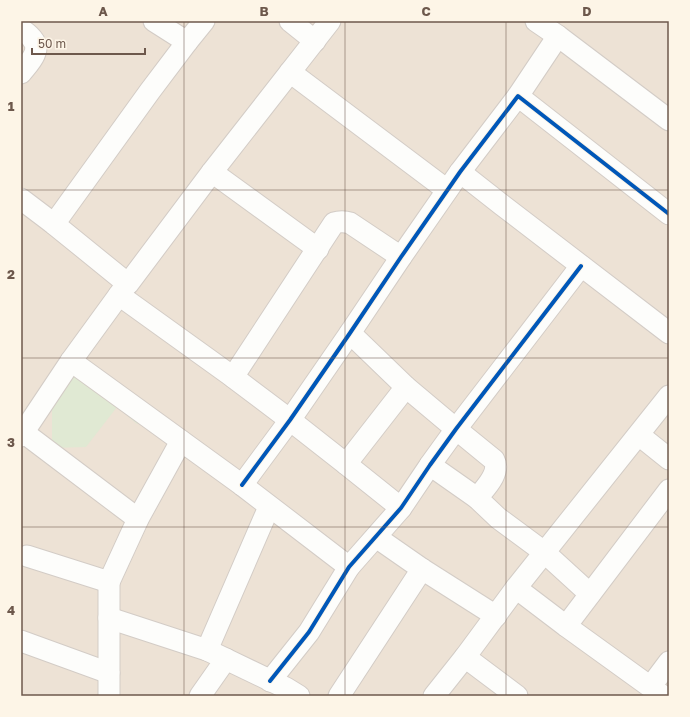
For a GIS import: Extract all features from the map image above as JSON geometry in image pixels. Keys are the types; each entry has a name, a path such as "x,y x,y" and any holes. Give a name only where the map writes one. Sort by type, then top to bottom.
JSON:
{"street":[{"path":"154,21 187,42"},
{"path":"54,224 150,91 204,21"},
{"path":"290,21 315,41"},
{"path":"138,519 22,434 70,361 123,289 330,21"},
{"path":"536,21 669,120"},
{"path":"21,29 33,39 36,46 36,53 21,73"},
{"path":"242,485 290,420 447,190 518,96 558,36"},
{"path":"290,72 447,190"},
{"path":"518,96 669,214"},
{"path":"212,172 318,249"},
{"path":"460,172 669,333"},
{"path":"21,199 54,224 123,289 401,508"},
{"path":"233,377 334,223 345,221 350,223 401,257"},
{"path":"109,618 207,650 284,690 309,632 349,567 401,508 456,429 582,266"},
{"path":"350,333 406,387 494,460 496,463 496,468 493,477 477,498"},
{"path":"70,361 242,485 349,567"},
{"path":"346,464 406,387"},
{"path":"434,696 544,552 669,396"},
{"path":"639,435 669,459"},
{"path":"109,696 109,582 138,519 181,441"},
{"path":"430,465 477,498 498,518 544,552 590,594"},
{"path":"566,626 669,490"},
{"path":"207,650 269,507"},
{"path":"376,537 422,569 496,616"},
{"path":"27,556 109,582"},
{"path":"339,696 422,569"},
{"path":"516,588 657,691 669,662"},
{"path":"21,641 109,673"},
{"path":"465,657 517,696"},
{"path":"200,696 226,660"}],"shaded area":[{"path":"21,21 669,21 669,696 21,696"}],"green space":[{"path":"71,367 142,419 137,424 117,407 86,447 52,448 52,396"}],"cycle path":[{"path":"242,485 290,420 460,172 518,96 669,214"},
{"path":"270,681 309,632 349,567 401,508 456,429 581,266"}]}
